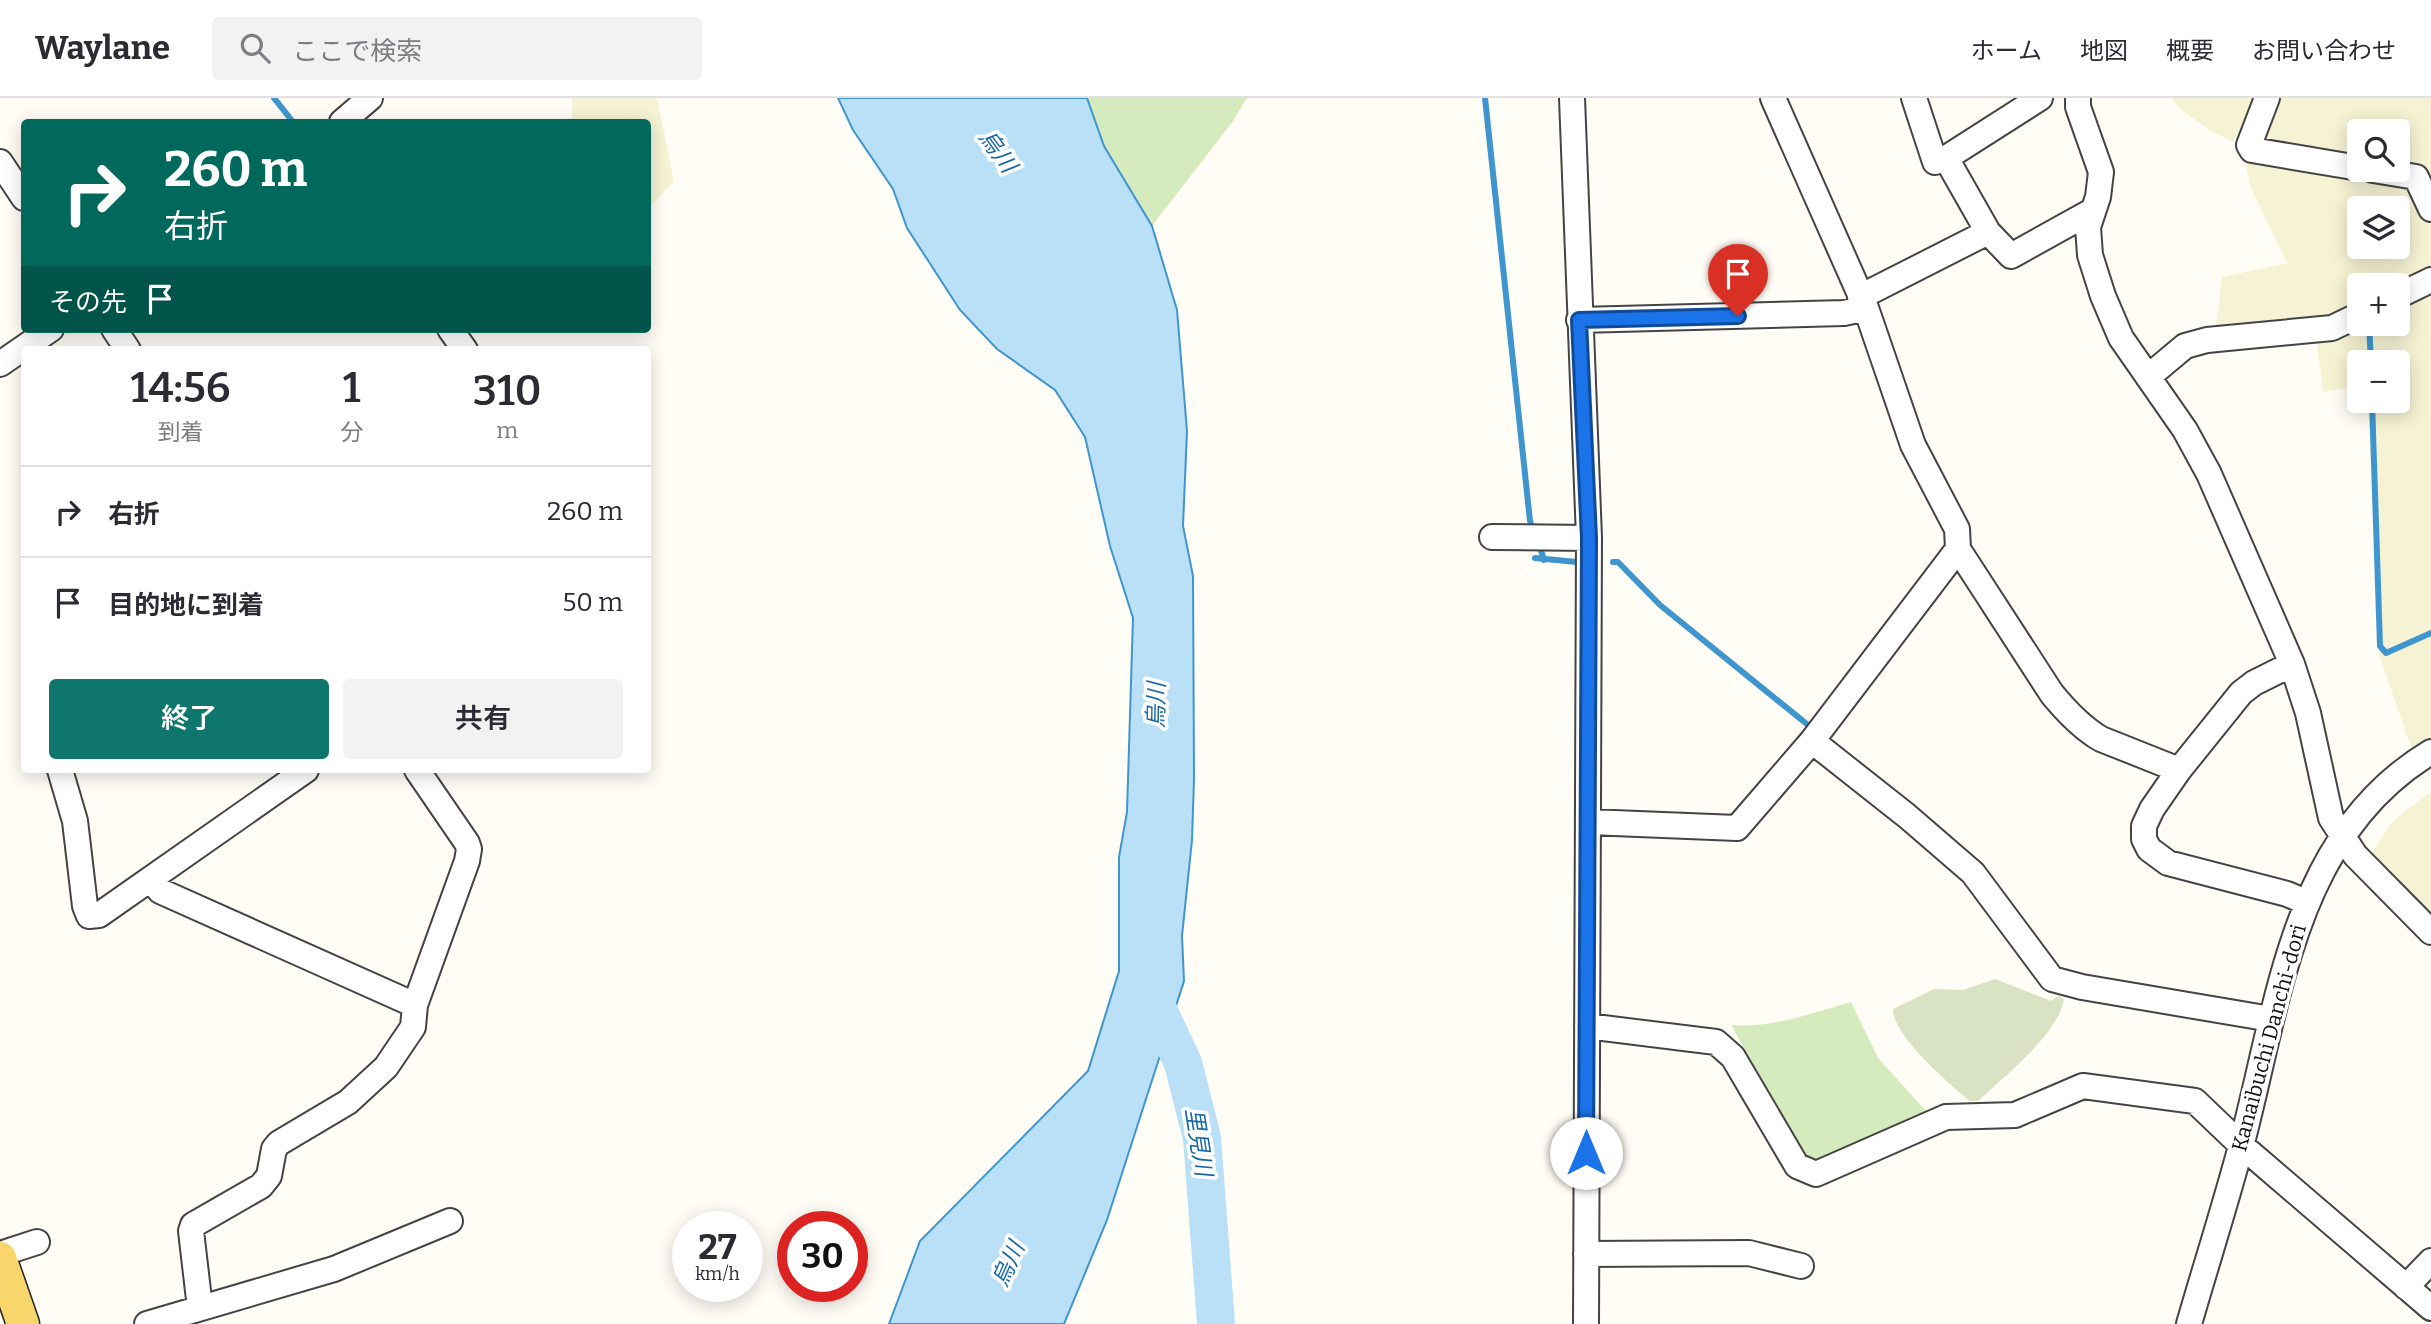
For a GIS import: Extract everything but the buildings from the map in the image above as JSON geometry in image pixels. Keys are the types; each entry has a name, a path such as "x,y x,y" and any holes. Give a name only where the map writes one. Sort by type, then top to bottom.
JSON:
{"main road":[{"path":"0,1259 23,1324"}],"street":[{"path":"1572,98 1589,538 1586,1324"},
{"path":"1773,98 1863,302 1913,445 1957,530 1958,549 2052,694 2065,709 2090,733 2101,739 2179,770"},
{"path":"1913,98 1935,162 1946,158 2040,98"},
{"path":"2078,98 2078,107 2101,173 2098,197 2088,227 2089,248 2103,296 2121,338 2185,429 2209,474 2292,664 2308,713 2331,818 2354,855 2429,927"},
{"path":"2267,98 2249,145 2252,150 2347,165"},
{"path":"1946,158 1988,232 2011,256 2092,211"},
{"path":"0,162 21,194"},
{"path":"2410,176 2416,177 2431,209"},
{"path":"1579,320 1844,313 1988,232"},
{"path":"2410,290 2431,280"},
{"path":"2148,377 2185,346 2207,340 2332,328 2347,321"},
{"path":"26,346 45,333"},
{"path":"0,364 21,350"},
{"path":"1492,537 1589,538"},
{"path":"1589,822 1737,828 1812,741 1958,549"},
{"path":"2292,664 2241,692 2151,809 2144,826 2144,839 2149,849 2168,863 2287,894 2306,902"},
{"path":"1812,741 1907,816 1973,873 2052,979 2082,987 2271,1019"},
{"name":"Kanaibuchi Danchi-dori","path":"2189,1324 2241,1145 2271,1019 2306,902 2325,863 2369,804 2390,782 2431,752"},
{"path":"61,773 75,821 85,906 89,916 99,915 302,773"},
{"path":"191,1315 193,1225 261,1186 269,1176 273,1166 274,1149 279,1143 348,1102 386,1067 413,1027 415,1005 469,849 418,773"},
{"path":"151,880 160,891 415,1005"},
{"path":"1587,1027 1716,1042 1733,1057 1797,1166 1816,1174 1946,1117 2015,1115 2083,1086 2195,1101 2241,1145 2431,1308"},
{"path":"147,1324 191,1315 334,1269 450,1221"},
{"path":"0,1259 37,1242"},
{"path":"1586,1254 1749,1253 1801,1266"},
{"path":"2406,1287 2431,1261"}],"shaded area":[{"path":"572,98 657,98 674,181 651,206 651,119 572,119"},
{"path":"2171,98 2259,98 2233,142 2211,131 2181,110"},
{"path":"2280,98 2431,98 2431,188 2410,175 2410,119 2347,119 2347,158 2267,143 2264,134"},
{"path":"2245,159 2347,174 2347,182 2405,182 2413,187 2431,225 2431,274 2410,281 2410,273 2347,273 2347,313 2331,321 2220,329 2216,326 2222,277 2287,263 2250,186"},
{"path":"2431,287 2431,738 2412,750 2379,655 2369,413 2410,413 2410,350 2347,350 2347,388 2323,392 2316,336 2347,327 2347,336 2410,336 2410,297"},
{"path":"2431,791 2431,910 2426,909 2372,852 2393,821"}],"green space":[{"path":"1087,98 1247,98 1233,121 1152,226 1104,146"},
{"path":"1995,979 2051,1001 2058,996 2064,999 2052,1026 2029,1054 1978,1101 1970,1101 1912,1045 1895,1020 1893,1009 1934,989 1963,990"},
{"path":"1851,1002 1878,1058 1927,1112 1819,1160 1805,1155 1731,1025 1777,1022"}],"water":[{"name":"烏川","path":"838,98 1087,98 1104,146 1152,226 1177,310 1187,431 1183,526 1193,576 1194,779 1192,840 1182,936 1184,981 1107,1220 1064,1324 889,1324 920,1241 1088,1071 1119,971 1119,857 1127,812 1133,618 1110,546 1085,437 1055,390 997,349 960,310 907,228 893,189 853,130"}],"waterway":[{"path":"274,98 291,119"},
{"path":"1485,98 1533,530"},
{"path":"2370,336 2370,350"},
{"path":"2372,413 2380,646 2386,653 2431,633"},
{"path":"1539,544 1544,560"},
{"path":"1535,558 1577,562"},
{"path":"1613,562 1618,562 1660,605 1808,725"},
{"name":"里見川","path":"1146,984 1183,1063 1202,1138 1216,1324"}],"route":[{"path":"1586,1153 1589,538 1579,320 1738,316"}]}
